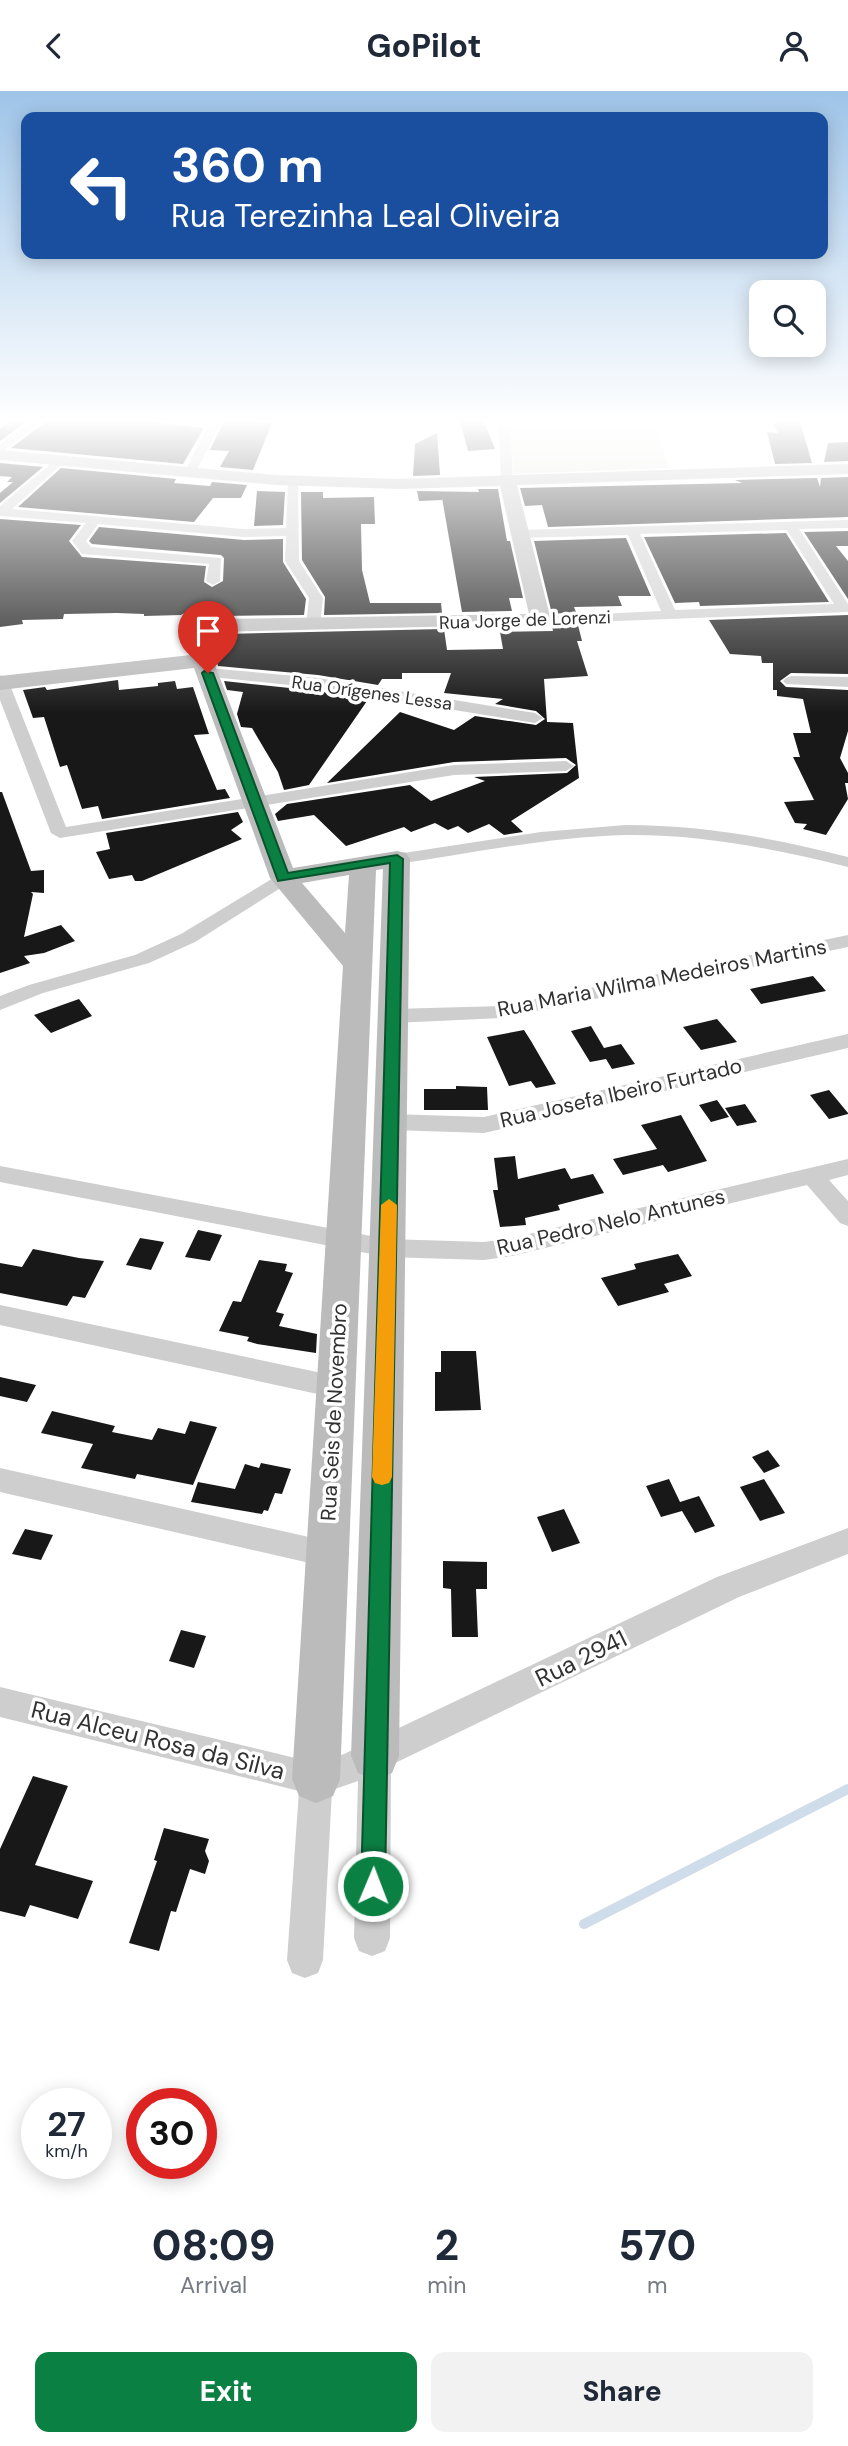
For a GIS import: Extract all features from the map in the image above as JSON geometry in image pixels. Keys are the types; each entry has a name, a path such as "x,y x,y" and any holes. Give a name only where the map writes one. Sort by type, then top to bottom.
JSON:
{"street":[{"path":"47,516 244,533 291,532"},
{"path":"292,516 292,561 316,598 313,625"},
{"path":"516,516 541,621"},
{"path":"94,521 79,541 87,551 216,561 212,581"},
{"path":"520,534 848,524"},
{"path":"790,525 845,608"},
{"path":"632,530 670,615"},
{"name":"Rua Jorge de Lorenzi","path":"205,667 202,628 218,625 541,621 845,608"},
{"path":"205,667 283,878 357,964"},
{"name":"Rua Orígenes Lessa","path":"0,682 205,667 536,718"},
{"path":"791,681 848,682"},
{"path":"0,682 60,834 454,770 566,766"},
{"path":"0,1003 64,980 111,970 142,959 188,938 283,878 380,861 592,832 626,830 690,832 773,842 848,862"},
{"path":"372,1938 393,1016 380,861"},
{"name":"Rua Seis de Novembro","path":"305,1960 357,964 380,861"},
{"name":"Rua Maria Wilma Medeiros Martins","path":"393,1016 502,1012 848,941"},
{"name":"Rua Josefa Ibeiro Furtado","path":"392,1122 484,1125 848,1041"},
{"name":"Rua Pedro Nelo Antunes","path":"0,1174 387,1248 484,1251 512,1247 848,1167"},
{"path":"813,1175 848,1217"},
{"path":"0,1315 336,1387"},
{"path":"0,1480 327,1554"},
{"name":"Rua 2941","path":"316,1779 348,1769 728,1587 848,1541"},
{"name":"Rua Alceu Rosa da Silva","path":"0,1702 316,1779"}],"building":[{"path":"129,516 198,516 194,522"},
{"path":"255,516 284,516 283,525 254,526"},
{"path":"301,516 375,516 375,524 361,524 362,570 370,603 441,603 442,613 324,615 325,597 302,560"},
{"path":"445,516 503,516 523,598 509,598 512,611 462,612"},
{"path":"545,516 848,516 848,517 548,527"},
{"path":"0,519 81,525 69,541 82,557 206,566 204,582 212,587 223,581 224,558 221,555 92,544 89,541 99,527 244,540 283,539 283,562 306,599 304,615 220,616 220,613 186,612 181,615 144,616 117,613 64,614 63,619 22,620 23,624 0,627"},
{"path":"848,531 848,546 836,546 848,561 848,599 804,532"},
{"path":"786,533 829,602 700,606 699,602 675,603 644,537"},
{"path":"626,538 651,596 618,596 622,606 574,607 576,612 552,614 534,541"},
{"path":"848,615 848,674 791,673 780,681 786,687 848,690 848,731 840,758 848,773 848,783 845,783 848,799 826,835 803,829 807,824 795,823 784,802 814,800 793,757 800,757 793,733 811,733 803,699 777,696 777,690 773,690 773,663 762,663 761,656 730,654 709,620"},
{"path":"578,625 582,641 577,641 588,676 544,679 547,722 573,723 579,778 511,821 523,832 504,835 489,824 468,833 458,826 448,830 435,823 411,832 404,827 346,846 314,815 278,821 275,814 287,804 410,785 431,801 485,781 474,777 567,773 576,765 566,758 454,762 327,783 400,712 454,730 475,716 536,725 545,719 536,711 495,704 503,699 444,693 451,673 402,673 402,679 382,679 378,685 318,675 218,666 216,658 216,651 226,650 223,634 444,629 447,650 503,649 500,632 553,631 552,626"},
{"path":"118,680 119,690 158,686 158,683 175,681 177,689 193,687 209,734 194,735 217,790 225,789 230,798 102,819 98,806 82,809 67,765 60,767 44,717 33,718 23,690 45,687 47,690"},
{"path":"224,681 318,691 367,701 309,785 284,790 278,772 252,728 241,727 237,714 243,692 227,690"},
{"path":"0,792 31,871 44,870 44,893 31,892 33,894 24,937 61,925 75,941 44,953 24,956 30,963 0,973"},
{"path":"238,812 243,822 231,830 242,839 142,881 135,881 132,875 109,879 96,852 110,849 106,833"},
{"path":"813,976 826,991 761,1004 750,989"},
{"path":"79,999 92,1016 51,1033 34,1015"},
{"path":"717,1019 737,1042 701,1050 683,1027"},
{"path":"591,1026 604,1048 621,1044 635,1064 612,1069 606,1059 590,1062 571,1031"},
{"path":"524,1030 556,1084 536,1088 531,1081 509,1086 487,1037"},
{"path":"456,1086 487,1087 488,1110 424,1110 424,1089 456,1089"},
{"path":"829,1090 848,1114 829,1119 810,1095"},
{"path":"717,1100 729,1117 711,1122 699,1105"},
{"path":"745,1104 757,1122 737,1126 725,1108"},
{"path":"681,1115 707,1161 668,1172 663,1165 623,1175 613,1159 657,1149 641,1125"},
{"path":"515,1156 518,1179 565,1168 571,1179 593,1174 604,1193 558,1205 560,1210 525,1218 526,1225 500,1227 493,1190 498,1190 494,1158"},
{"path":"198,1230 222,1235 210,1261 185,1257"},
{"path":"140,1238 164,1242 151,1270 126,1265"},
{"path":"33,1249 104,1261 85,1298 73,1296 67,1306 0,1293 0,1263 22,1267"},
{"path":"678,1254 692,1276 664,1284 669,1292 618,1306 601,1278 636,1269 634,1264"},
{"path":"259,1260 287,1264 285,1271 293,1273 276,1312 284,1314 279,1326 317,1334 316,1353 257,1344 247,1341 249,1337 219,1331 233,1301 241,1302"},
{"path":"441,1351 476,1351 481,1410 435,1411 435,1372 441,1372"},
{"path":"0,1377 36,1385 27,1402 0,1396"},
{"path":"52,1411 115,1426 112,1432 152,1440 158,1428 185,1434 190,1421 217,1427 193,1485 137,1474 135,1479 81,1468 93,1444 41,1433"},
{"path":"768,1450 780,1466 764,1473 752,1457"},
{"path":"261,1463 291,1469 282,1494 275,1493 268,1511 264,1510 262,1514 191,1502 198,1482 235,1489 245,1464 259,1468"},
{"path":"669,1479 680,1502 699,1496 715,1526 695,1533 682,1511 661,1517 646,1486"},
{"path":"764,1479 785,1513 760,1521 740,1487"},
{"path":"564,1509 580,1543 552,1552 537,1517"},
{"path":"25,1529 53,1535 41,1560 12,1554"},
{"path":"443,1561 487,1562 487,1589 476,1589 478,1637 452,1637 451,1589 443,1588"},
{"path":"181,1630 206,1636 194,1668 169,1661"},
{"path":"33,1776 68,1786 35,1865 93,1881 78,1919 30,1905 25,1917 0,1911 0,1849"},
{"path":"164,1828 209,1839 205,1851 209,1861 205,1874 190,1869 176,1912 171,1911 159,1951 129,1943 157,1861 154,1860"}],"waterway":[{"path":"584,1924 848,1789"}],"slow traffic":[{"path":"382,1477 389,1205"}],"route":[{"path":"208,673 283,878 397,859 373,1886"}]}
